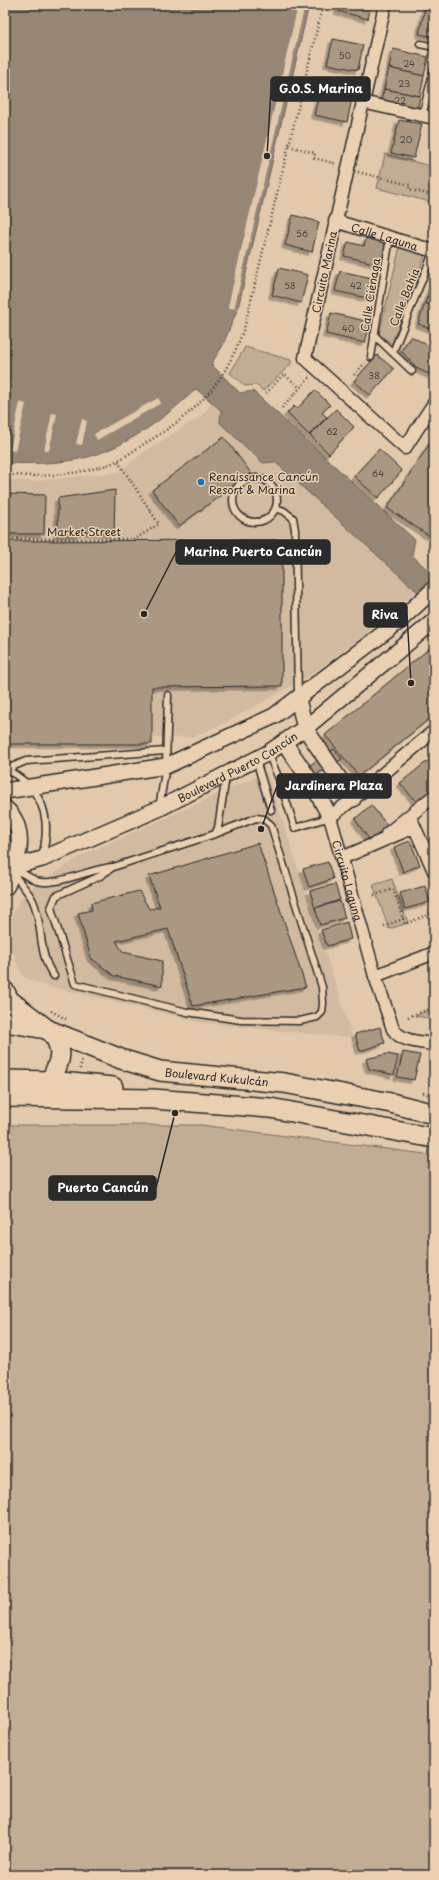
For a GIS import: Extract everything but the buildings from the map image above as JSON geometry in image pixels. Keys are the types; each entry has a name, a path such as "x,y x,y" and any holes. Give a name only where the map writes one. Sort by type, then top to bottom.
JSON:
{"main road":[{"path":"5,992 9,1000 56,1038 60,1049 59,1066 50,1080"},
{"name":"Boulevard Kukulcán","path":"5,1022 46,1029 121,1059 160,1072 284,1083 391,1103 434,1114"},
{"path":"5,1080 50,1080 125,1088 153,1098"},
{"path":"5,1097 153,1098 270,1108 434,1138"}],"street":[{"name":"Circuito Marina","path":"385,5 305,358 405,448 434,403"},
{"path":"362,102 434,118"},
{"name":"Calle Laguna","path":"335,221 434,251"},
{"path":"5,791 166,766 274,716 398,623 429,594"},
{"name":"Boulevard Puerto Cancún","path":"8,874 158,809 262,757 305,728 434,621"},
{"path":"298,699 305,728 354,799"},
{"path":"284,742 312,783 330,817 354,799 434,732"},
{"path":"379,841 434,796"},
{"path":"5,808 16,824 20,838 18,853 8,874"},
{"path":"409,815 434,871"},
{"name":"Circuito Laguna","path":"330,817 375,976 393,1029 396,1035 409,1040 434,1044"},
{"path":"342,858 414,827"},
{"path":"375,976 434,953"}],"lane":[{"path":"420,44 434,47"},
{"path":"422,116 434,69"},
{"name":"Calle Ciénaga","path":"371,357 390,237"},
{"name":"Calle Bahía","path":"393,352 434,251"},
{"path":"374,335 412,371"},
{"path":"255,478 262,480 273,488 276,494 276,508 267,519 260,522 244,520 234,509 233,494 242,482 255,478"},
{"path":"276,508 284,511 293,518 295,530 298,699"},
{"path":"158,809 166,766 168,695"},
{"path":"6,769 26,761 166,751"},
{"path":"262,757 271,810"},
{"path":"262,757 279,779 295,828 330,817"},
{"path":"6,769 32,787 43,808 46,821 45,845 42,859"},
{"path":"215,834 218,828 226,776"},
{"path":"8,874 49,882 103,868 114,867 215,834 256,818 264,819 271,825 322,987 322,1012 317,1017 300,1021 241,1020 187,1012 75,984 51,908 56,896 100,876 114,867"},
{"path":"8,874 33,900 37,912 43,954 48,969 54,976"}],"path":[{"path":"5,474 40,476 79,472 109,464 161,434 178,422 196,408 215,387 236,350 245,325 290,146 323,5"},
{"path":"290,146 315,153 314,158 355,171 410,185 409,189 434,196"},
{"path":"354,375 371,357"},
{"path":"266,393 284,374 300,388"},
{"path":"282,408 310,376"},
{"name":"Market Street","path":"5,539 135,539 159,524 117,460"},
{"path":"374,895 393,889 405,924 434,912"},
{"path":"384,926 403,920"},
{"path":"408,1017 434,1007"}],"shaded area":[{"path":"5,5 309,5 238,308 222,347 211,364 240,393 253,391 415,540 412,555 434,576 434,607 275,462 263,463 220,423 221,410 196,389 172,410 146,429 118,446 103,452 88,457 57,462 5,463"},
{"path":"385,154 434,167 434,203 377,188"},
{"path":"400,246 425,255 392,344 379,334"},
{"path":"245,347 291,360 291,364 263,391 256,385 245,386 230,373"},
{"path":"213,402 221,410 220,423 263,463 275,462 416,591 371,630 308,677 221,725 193,737 5,742 5,480 34,481 119,472 144,452 201,416"},
{"path":"267,772 353,1038 204,1023 40,984 24,977 20,971 11,947 13,913 19,901 35,885 83,855"},
{"path":"392,879 408,923 389,929 373,885"},
{"path":"434,1008 434,1019 415,1016"},
{"path":"5,1125 201,1125 425,1154 434,1157 434,1875 5,1875"}],"pier":[{"path":"298,5 305,5 234,309 228,307"},
{"path":"158,398 161,403 97,440 94,434"},
{"path":"20,402 26,404 15,451 10,450"},
{"path":"52,413 57,414 49,451 44,450"},
{"path":"82,419 87,421 82,445 76,444"}],"place":[{"name":"G.O.S. Marina","path":"267,156"},
{"name":"Renaissance Cancún Resort & Marina","path":"201,482"},
{"name":"Marina Puerto Cancún","path":"144,614"},
{"name":"Riva","path":"411,683"},
{"name":"Jardinera Plaza","path":"261,829"},
{"name":"Puerto Cancún","path":"175,1113"}]}
